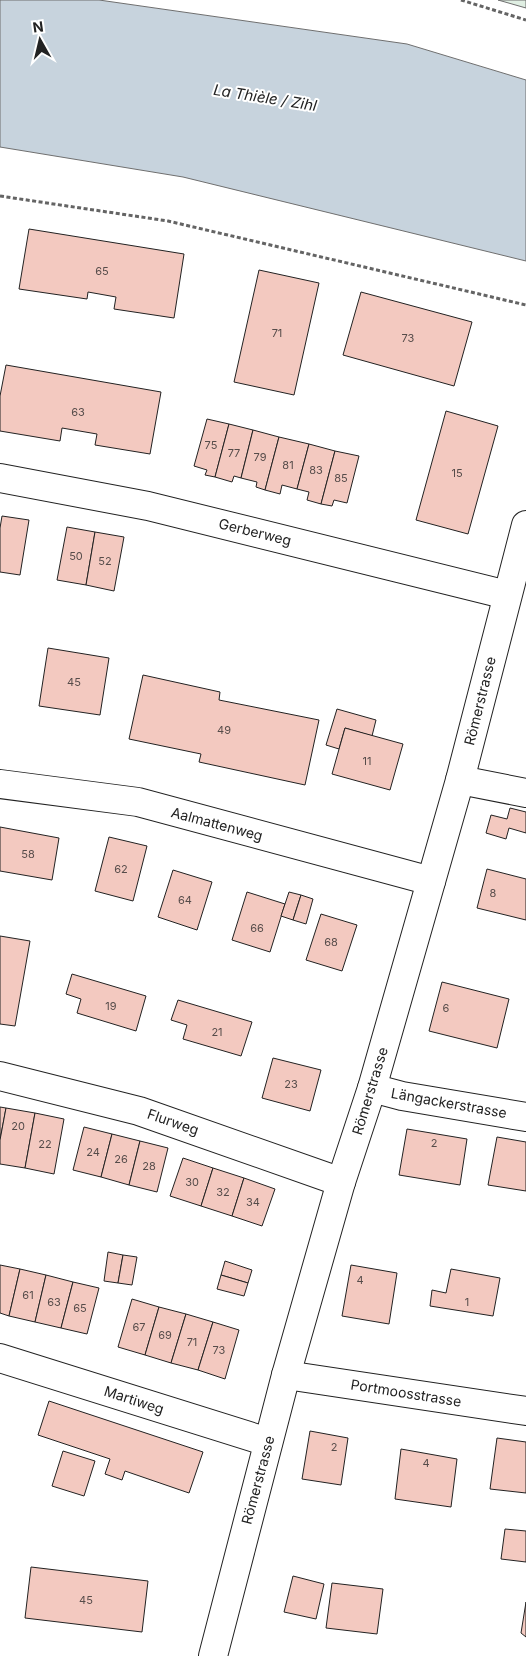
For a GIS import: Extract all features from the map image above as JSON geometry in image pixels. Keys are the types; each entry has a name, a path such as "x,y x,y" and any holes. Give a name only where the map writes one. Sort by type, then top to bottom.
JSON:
{"street":[{"name":"Gerberweg","path":"0,478 148,506 507,595"},
{"name":"Römerstrasse","path":"213,1656 286,1375 341,1182 372,1088 460,780 526,525"},
{"path":"460,780 526,794"},
{"name":"Aalmattenweg","path":"0,784 138,802 431,881"},
{"name":"Flurweg","path":"0,1076 139,1111 341,1182"},
{"name":"Längackerstrasse","path":"372,1088 402,1096 526,1117"},
{"name":"Martiweg","path":"0,1358 268,1442"},
{"name":"Portmoosstrasse","path":"286,1375 526,1411"}],"path":[{"path":"461,0 526,20"},
{"path":"0,196 168,221 526,305"}],"green space":[{"path":"498,0 526,0 526,8"}],"water":[{"name":"La Thièle / Zihl","path":"0,0 99,0 407,44 526,80 526,261 183,177 0,147"}],"building":[{"path":"29,229 184,254 174,318 114,309 116,297 88,292 87,299 19,289"},
{"path":"259,270 319,283 294,395 234,382"},
{"path":"361,292 472,322 454,386 343,355"},
{"path":"6,365 161,392 150,454 95,445 97,434 62,428 60,441 0,431 0,396"},
{"path":"446,411 498,426 468,534 416,520"},
{"path":"207,419 229,424 215,477 205,475 207,470 194,466"},
{"path":"229,424 253,430 241,478 234,476 232,482 215,477"},
{"path":"253,430 279,437 265,490 256,487 257,482 241,478"},
{"path":"279,437 309,444 297,489 282,485 280,494 265,490"},
{"path":"309,444 335,451 321,504 307,500 309,492 297,489"},
{"path":"335,451 359,456 347,503 334,500 332,506 321,504"},
{"path":"2,516 29,520 20,575 0,572 0,528"},
{"path":"67,527 95,532 86,585 57,580"},
{"path":"95,532 124,537 114,591 86,585"},
{"path":"48,648 109,658 100,715 39,706"},
{"path":"143,675 220,692 219,700 319,720 305,785 199,762 201,754 129,739"},
{"path":"337,709 376,720 372,736 345,728 339,749 326,745"},
{"path":"345,728 403,744 390,790 332,774"},
{"path":"510,808 526,812 526,833 509,828 506,839 486,833 491,815 507,819"},
{"path":"0,827 59,838 52,880 0,871"},
{"path":"109,837 147,846 133,901 95,891"},
{"path":"487,869 526,879 526,920 477,908"},
{"path":"173,870 212,882 197,930 158,917"},
{"path":"247,892 285,904 270,952 232,940"},
{"path":"289,892 301,895 293,920 281,916"},
{"path":"301,895 313,899 306,924 293,920"},
{"path":"321,914 357,925 342,971 306,960"},
{"path":"0,936 30,941 15,1026 0,1024"},
{"path":"72,974 146,996 136,1031 77,1013 81,999 66,994"},
{"path":"442,982 509,999 497,1048 429,1031"},
{"path":"178,1000 252,1022 241,1056 183,1039 187,1025 171,1020"},
{"path":"273,1058 321,1070 310,1111 262,1098"},
{"path":"0,1107 6,1108 0,1140"},
{"path":"6,1108 35,1113 25,1168 0,1164 0,1140"},
{"path":"35,1113 64,1119 54,1174 25,1168"},
{"path":"84,1127 112,1134 101,1177 73,1170"},
{"path":"407,1129 467,1139 460,1185 399,1175"},
{"path":"112,1134 140,1141 129,1185 101,1177"},
{"path":"497,1137 526,1142 526,1191 488,1185"},
{"path":"140,1141 168,1148 157,1192 129,1185"},
{"path":"183,1158 213,1168 201,1206 170,1196"},
{"path":"213,1168 244,1178 232,1216 201,1206"},
{"path":"244,1178 275,1189 262,1226 232,1216"},
{"path":"108,1252 123,1255 118,1283 104,1281"},
{"path":"123,1255 137,1257 132,1285 118,1283"},
{"path":"225,1261 252,1270 248,1283 221,1275"},
{"path":"0,1265 20,1269 9,1316 0,1313"},
{"path":"351,1265 397,1273 389,1324 342,1316"},
{"path":"20,1269 46,1275 35,1322 9,1316"},
{"path":"451,1269 500,1278 493,1316 430,1306 432,1290 446,1293"},
{"path":"46,1275 73,1282 61,1328 35,1322"},
{"path":"221,1275 248,1283 244,1296 217,1289"},
{"path":"73,1282 99,1288 87,1334 61,1328"},
{"path":"132,1299 159,1307 145,1355 118,1347"},
{"path":"159,1307 186,1314 171,1363 145,1355"},
{"path":"186,1314 213,1322 198,1370 171,1363"},
{"path":"213,1322 239,1330 225,1379 198,1370"},
{"path":"49,1401 203,1452 189,1493 125,1471 122,1480 105,1474 110,1459 38,1435"},
{"path":"310,1431 348,1438 341,1485 302,1479"},
{"path":"497,1438 526,1442 526,1493 490,1489"},
{"path":"401,1449 457,1459 451,1507 395,1499"},
{"path":"63,1451 95,1461 84,1496 52,1486"},
{"path":"505,1529 526,1531 526,1562 501,1559"},
{"path":"31,1567 148,1581 142,1632 25,1618"},
{"path":"293,1576 324,1584 316,1619 284,1612"},
{"path":"332,1583 383,1589 377,1634 326,1628"},
{"path":"526,1602 526,1637 521,1633"}]}
